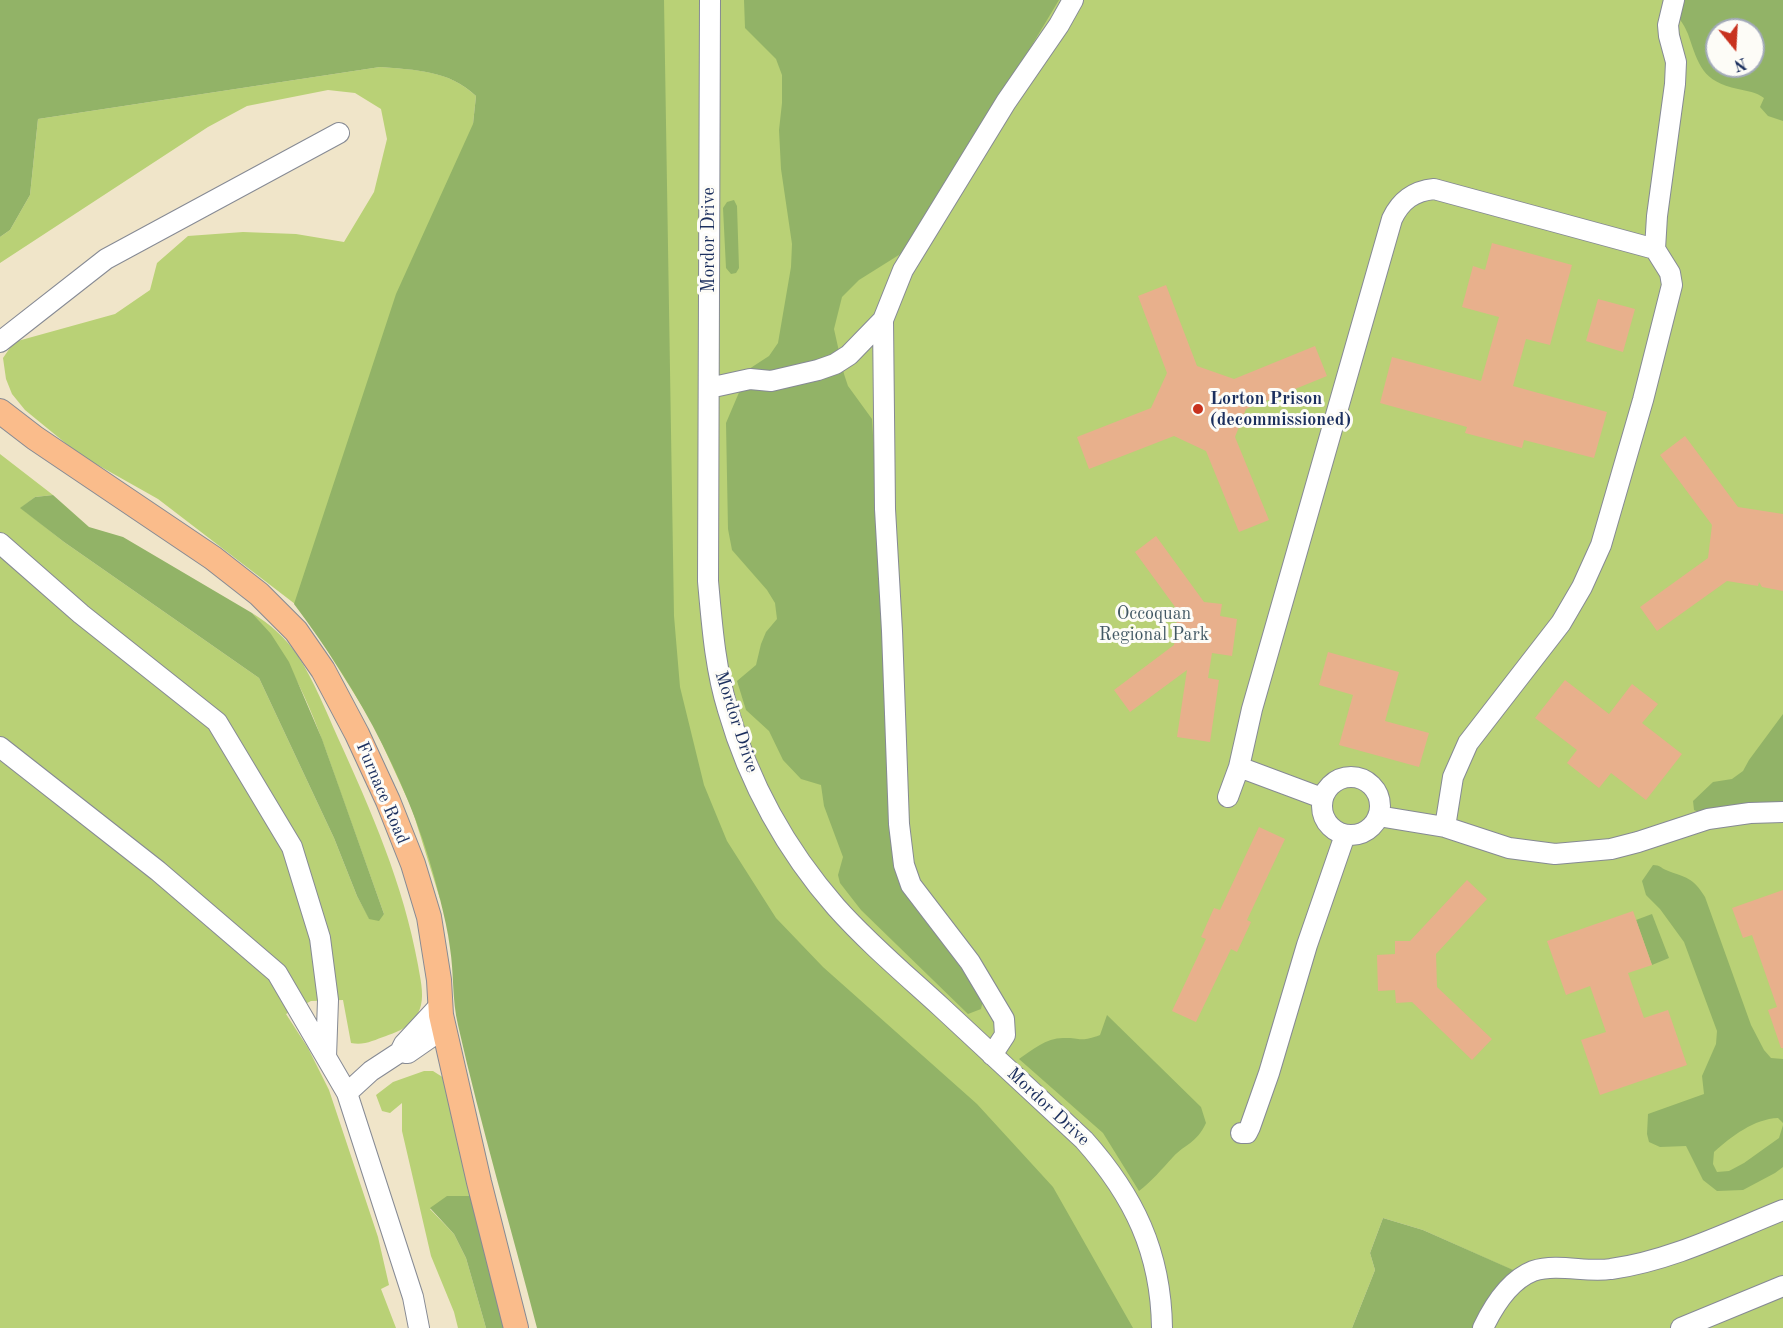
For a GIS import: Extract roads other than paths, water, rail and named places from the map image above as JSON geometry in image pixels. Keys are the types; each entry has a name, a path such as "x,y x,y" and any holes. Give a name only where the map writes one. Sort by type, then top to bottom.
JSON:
{"main road":[{"name":"Furnace Road","path":"0,411 35,438 213,558 259,594 307,646 323,670 357,734 387,801 413,864 429,918 444,1028 479,1182 516,1328"}],"street":[{"name":"Mordor Drive","path":"710,0 708,580 713,639 728,710 751,775 768,809 813,879 837,908 881,952 1084,1140 1105,1163 1124,1191 1141,1223 1151,1249 1158,1277 1162,1328"},
{"path":"709,388 750,379 771,381 835,364 849,355 883,320 903,270 1006,102 1059,25 1073,0"},
{"path":"1445,827 1453,777 1468,743 1561,623 1582,587 1600,545 1640,411 1670,298 1670,273 1655,249 1661,182 1675,84 1676,63 1668,25 1674,0"},
{"path":"0,342 106,259 339,133"},
{"path":"1228,797 1239,767 1252,709 1392,219 1397,209 1406,199 1416,193 1434,189 1655,249"},
{"path":"883,320 885,509 899,824 904,865 911,885 970,962 1004,1019 1005,1035 992,1055"},
{"path":"0,543 81,614 217,722 292,847 320,938 328,1000 326,1057"},
{"path":"0,747 158,871 277,973 346,1093 413,1297 419,1328"},
{"path":"1239,767 1322,798"},
{"path":"1350,777 1360,779 1374,789 1380,807 1378,816 1374,824 1361,834 1345,835 1328,825 1321,808 1322,798 1333,783 1350,777"},
{"path":"1378,816 1445,827 1509,848 1555,854 1611,849 1708,819 1750,813 1783,812"},
{"path":"1242,1132 1247,1133 1250,1127 1265,1084 1307,945 1345,835"},
{"path":"346,1093 371,1071 400,1052 404,1044 441,1004"},
{"path":"400,1052 408,1053 444,1028"},
{"path":"1483,1328 1508,1288 1533,1272 1563,1268 1609,1270 1657,1259 1783,1210"},
{"path":"1682,1328 1783,1286"}],"place":[{"name":"Lorton Prison (decommissioned)","path":"1198,409"}],"park label":[{"name":"Occoquan Regional Park","path":"1154,624"}]}
